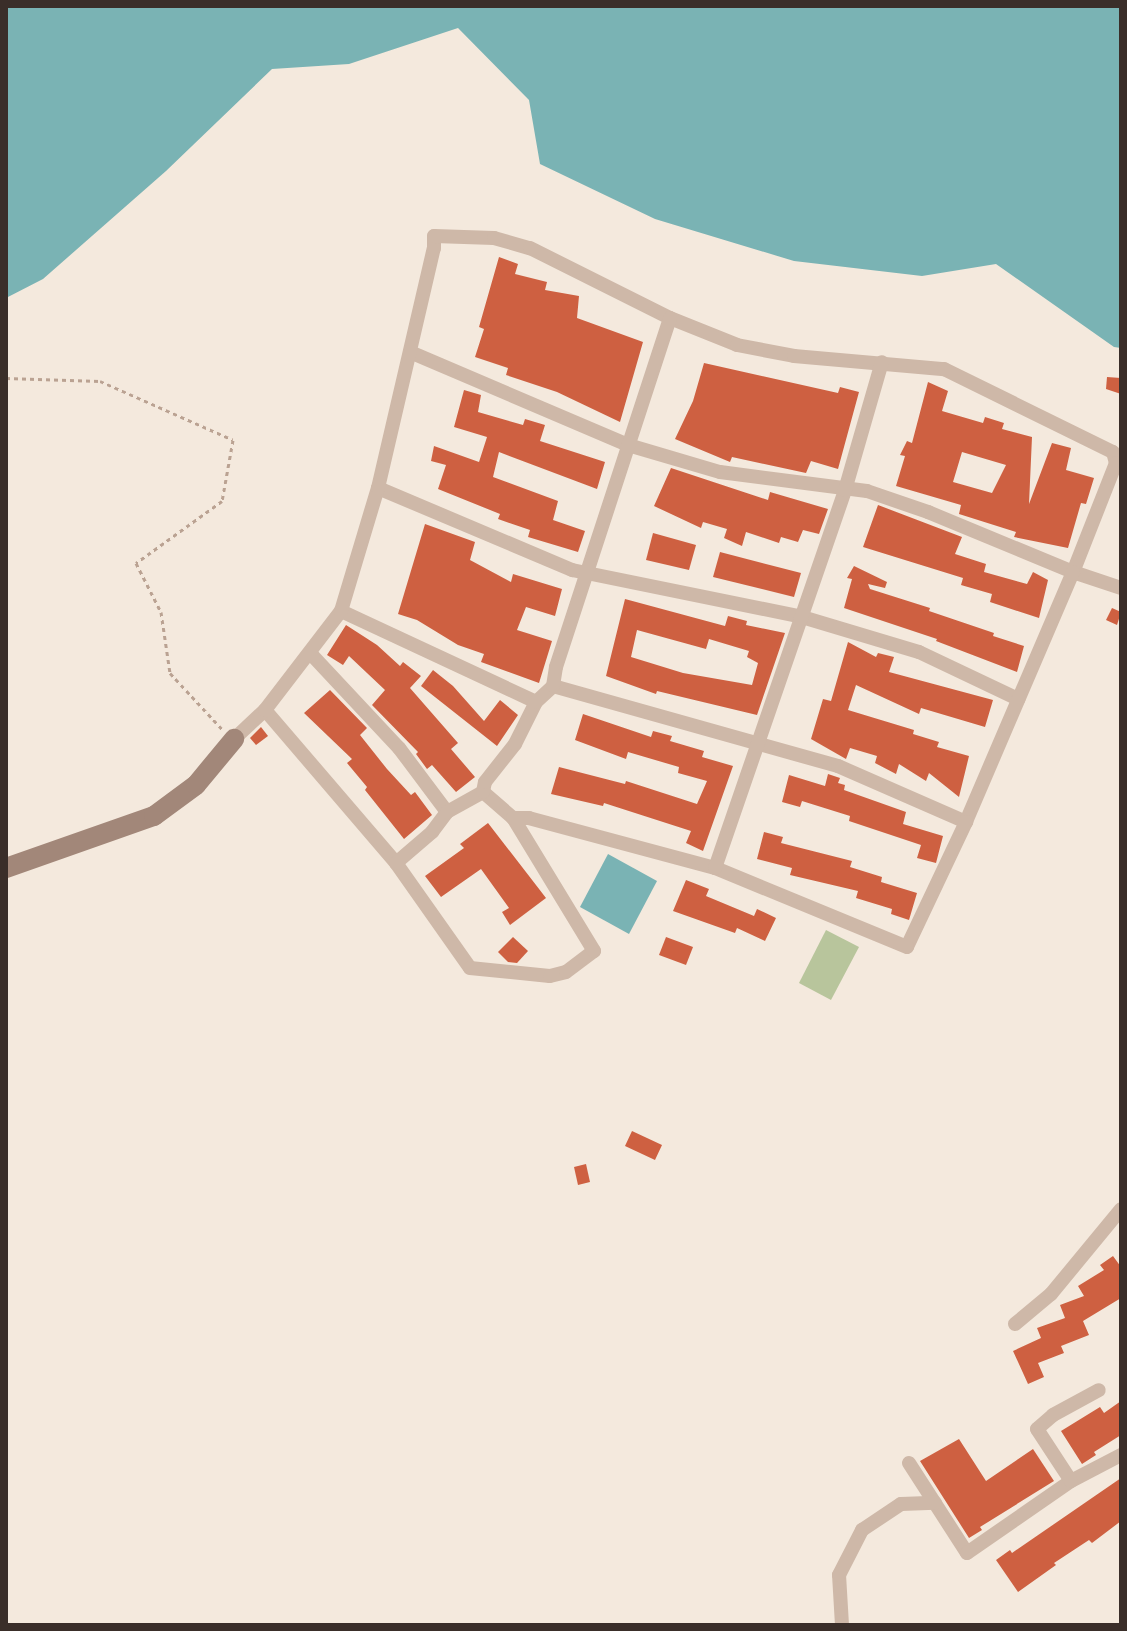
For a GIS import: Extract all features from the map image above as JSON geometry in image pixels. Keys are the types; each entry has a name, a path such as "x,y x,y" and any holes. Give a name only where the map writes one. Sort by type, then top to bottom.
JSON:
{"main road":[{"path":"6,868 154,816 196,785 234,739"}],"street":[{"path":"234,739 265,710 269,700 311,654 341,611 378,488 434,248 434,236 494,238 530,248 670,318 737,345 794,356 944,369 1113,452 1116,463 1073,572 966,822 907,947 715,868 529,818 513,818"},
{"path":"396,863 432,832 447,812 483,792 485,782 515,744 536,702 553,686 587,571 670,318"},
{"path":"410,352 628,445 720,472 867,491 1121,588"},
{"path":"715,868 845,490 882,362"},
{"path":"378,488 572,570 802,617 919,652 1018,699"},
{"path":"341,611 536,702"},
{"path":"311,654 399,748 447,812"},
{"path":"553,686 838,766 966,822"},
{"path":"265,710 396,863 470,968 550,976 566,972 594,951 513,818 483,792"},
{"path":"1015,1324 1051,1294 1121,1209"},
{"path":"1071,1481 1037,1429 1053,1415 1099,1390"},
{"path":"909,1463 967,1553 1071,1481 1121,1455"},
{"path":"842,1625 839,1575 862,1530 901,1504 935,1503"}],"path":[{"path":"6,378 100,381 233,440 222,501 136,563 161,612 170,673 234,739"}],"green space":[{"path":"826,930 859,947 831,1000 799,983"}],"water":[{"path":"6,6 1121,6 1121,348 1114,347 996,264 922,276 794,261 655,219 540,164 529,100 458,28 349,64 272,69 166,171 43,279 6,298"},
{"path":"608,854 657,881 629,934 580,907"}],"building":[{"path":"499,257 518,264 515,274 547,282 545,290 579,296 577,318 643,342 620,422 557,392 506,375 508,368 475,357 484,329 479,327"},
{"path":"704,363 838,393 840,387 859,392 838,469 811,461 806,473 732,457 730,462 675,439 693,401"},
{"path":"1107,377 1121,378 1121,394 1106,389"},
{"path":"928,382 948,391 942,411 983,423 985,417 1004,423 1002,429 1032,437 1029,504 1052,443 1071,448 1066,470 1094,478 1086,504 1081,503 1068,548 1014,537 1016,532 959,514 961,505 896,486 905,456 900,455 907,441 912,443","holes":["962,452 1006,465 992,493 953,482"]},
{"path":"464,390 481,395 478,412 523,425 525,419 545,425 540,441 605,462 597,489 499,452 493,477 558,501 553,520 585,531 578,552 528,537 530,530 498,519 500,514 438,489 446,465 431,461 434,446 479,462 487,437 454,427"},
{"path":"671,468 768,500 770,492 828,509 819,534 803,530 798,542 781,537 779,543 746,532 742,546 724,538 727,529 703,522 701,528 654,506"},
{"path":"878,505 962,537 955,554 986,564 984,572 1027,584 1033,572 1048,580 1039,618 990,602 992,594 961,585 963,578 863,547"},
{"path":"425,524 475,542 470,560 511,582 513,574 562,589 555,616 526,607 517,630 552,641 539,683 481,662 484,654 458,645 417,620 398,614"},
{"path":"653,533 696,545 689,570 646,560"},
{"path":"720,552 801,573 794,597 713,577"},
{"path":"854,566 887,582 885,588 868,584 870,589 930,608 929,611 1024,646 1017,672 937,639 844,608 852,579 847,578"},
{"path":"625,599 725,626 728,616 747,621 746,625 785,633 757,715 657,691 656,694 606,676","holes":["637,630 706,649 709,639 749,651 747,657 758,663 752,685 683,673 631,657"]},
{"path":"1112,608 1121,612 1117,625 1106,620"},
{"path":"346,625 377,645 400,666 403,662 421,676 410,688 458,743 451,749 475,777 456,792 432,765 427,769 416,754 418,752 372,705 385,690 349,656 343,665 327,655"},
{"path":"848,642 876,657 878,653 894,657 889,672 993,700 985,727 921,708 919,714 856,685 848,710 914,730 913,734 939,742 937,747 969,756 959,797 929,773 926,781 899,764 896,774 875,763 877,756 850,748 846,759 811,739 823,699 831,701"},
{"path":"433,670 453,686 484,721 500,700 518,715 497,746 421,686"},
{"path":"330,690 367,728 360,735 387,769 411,795 415,792 432,815 404,839 347,763 352,759 304,713"},
{"path":"583,714 651,737 653,731 672,736 670,741 704,751 702,757 733,766 703,851 686,843 691,831 604,803 603,806 551,794 559,767 625,784 626,781 697,804 707,781 678,773 679,767 628,752 626,759 575,740"},
{"path":"261,727 268,736 256,745 250,738"},
{"path":"828,774 840,778 838,783 845,785 844,790 906,812 903,824 943,836 936,863 917,858 921,845 849,821 850,816 802,801 800,807 782,802 789,775 825,786"},
{"path":"488,823 546,898 510,925 502,912 509,908 481,869 441,897 425,876 464,848 460,844"},
{"path":"764,832 783,837 781,843 852,861 850,867 882,877 881,882 917,893 909,920 891,914 892,909 856,898 858,891 790,875 792,868 757,859"},
{"path":"686,880 709,889 706,896 754,916 757,909 776,918 765,941 737,928 735,933 673,911"},
{"path":"513,937 528,951 517,963 508,962 498,952"},
{"path":"666,937 693,947 686,965 659,955"},
{"path":"632,1131 662,1145 655,1160 625,1146"},
{"path":"586,1164 590,1182 578,1185 574,1167"},
{"path":"1113,1256 1121,1267 1121,1298 1083,1321 1089,1335 1061,1346 1064,1353 1038,1363 1044,1377 1028,1384 1013,1351 1041,1338 1037,1328 1065,1318 1060,1305 1084,1296 1078,1286 1104,1270 1100,1265"},
{"path":"1121,1401 1121,1435 1094,1452 1096,1455 1082,1464 1061,1431 1100,1407 1104,1413"},
{"path":"959,1439 986,1481 1033,1449 1054,1481 980,1527 982,1530 969,1538 920,1461"},
{"path":"1121,1478 1121,1521 1092,1543 1089,1540 1054,1563 1056,1565 1018,1592 996,1560 1010,1550 1012,1553"}]}
